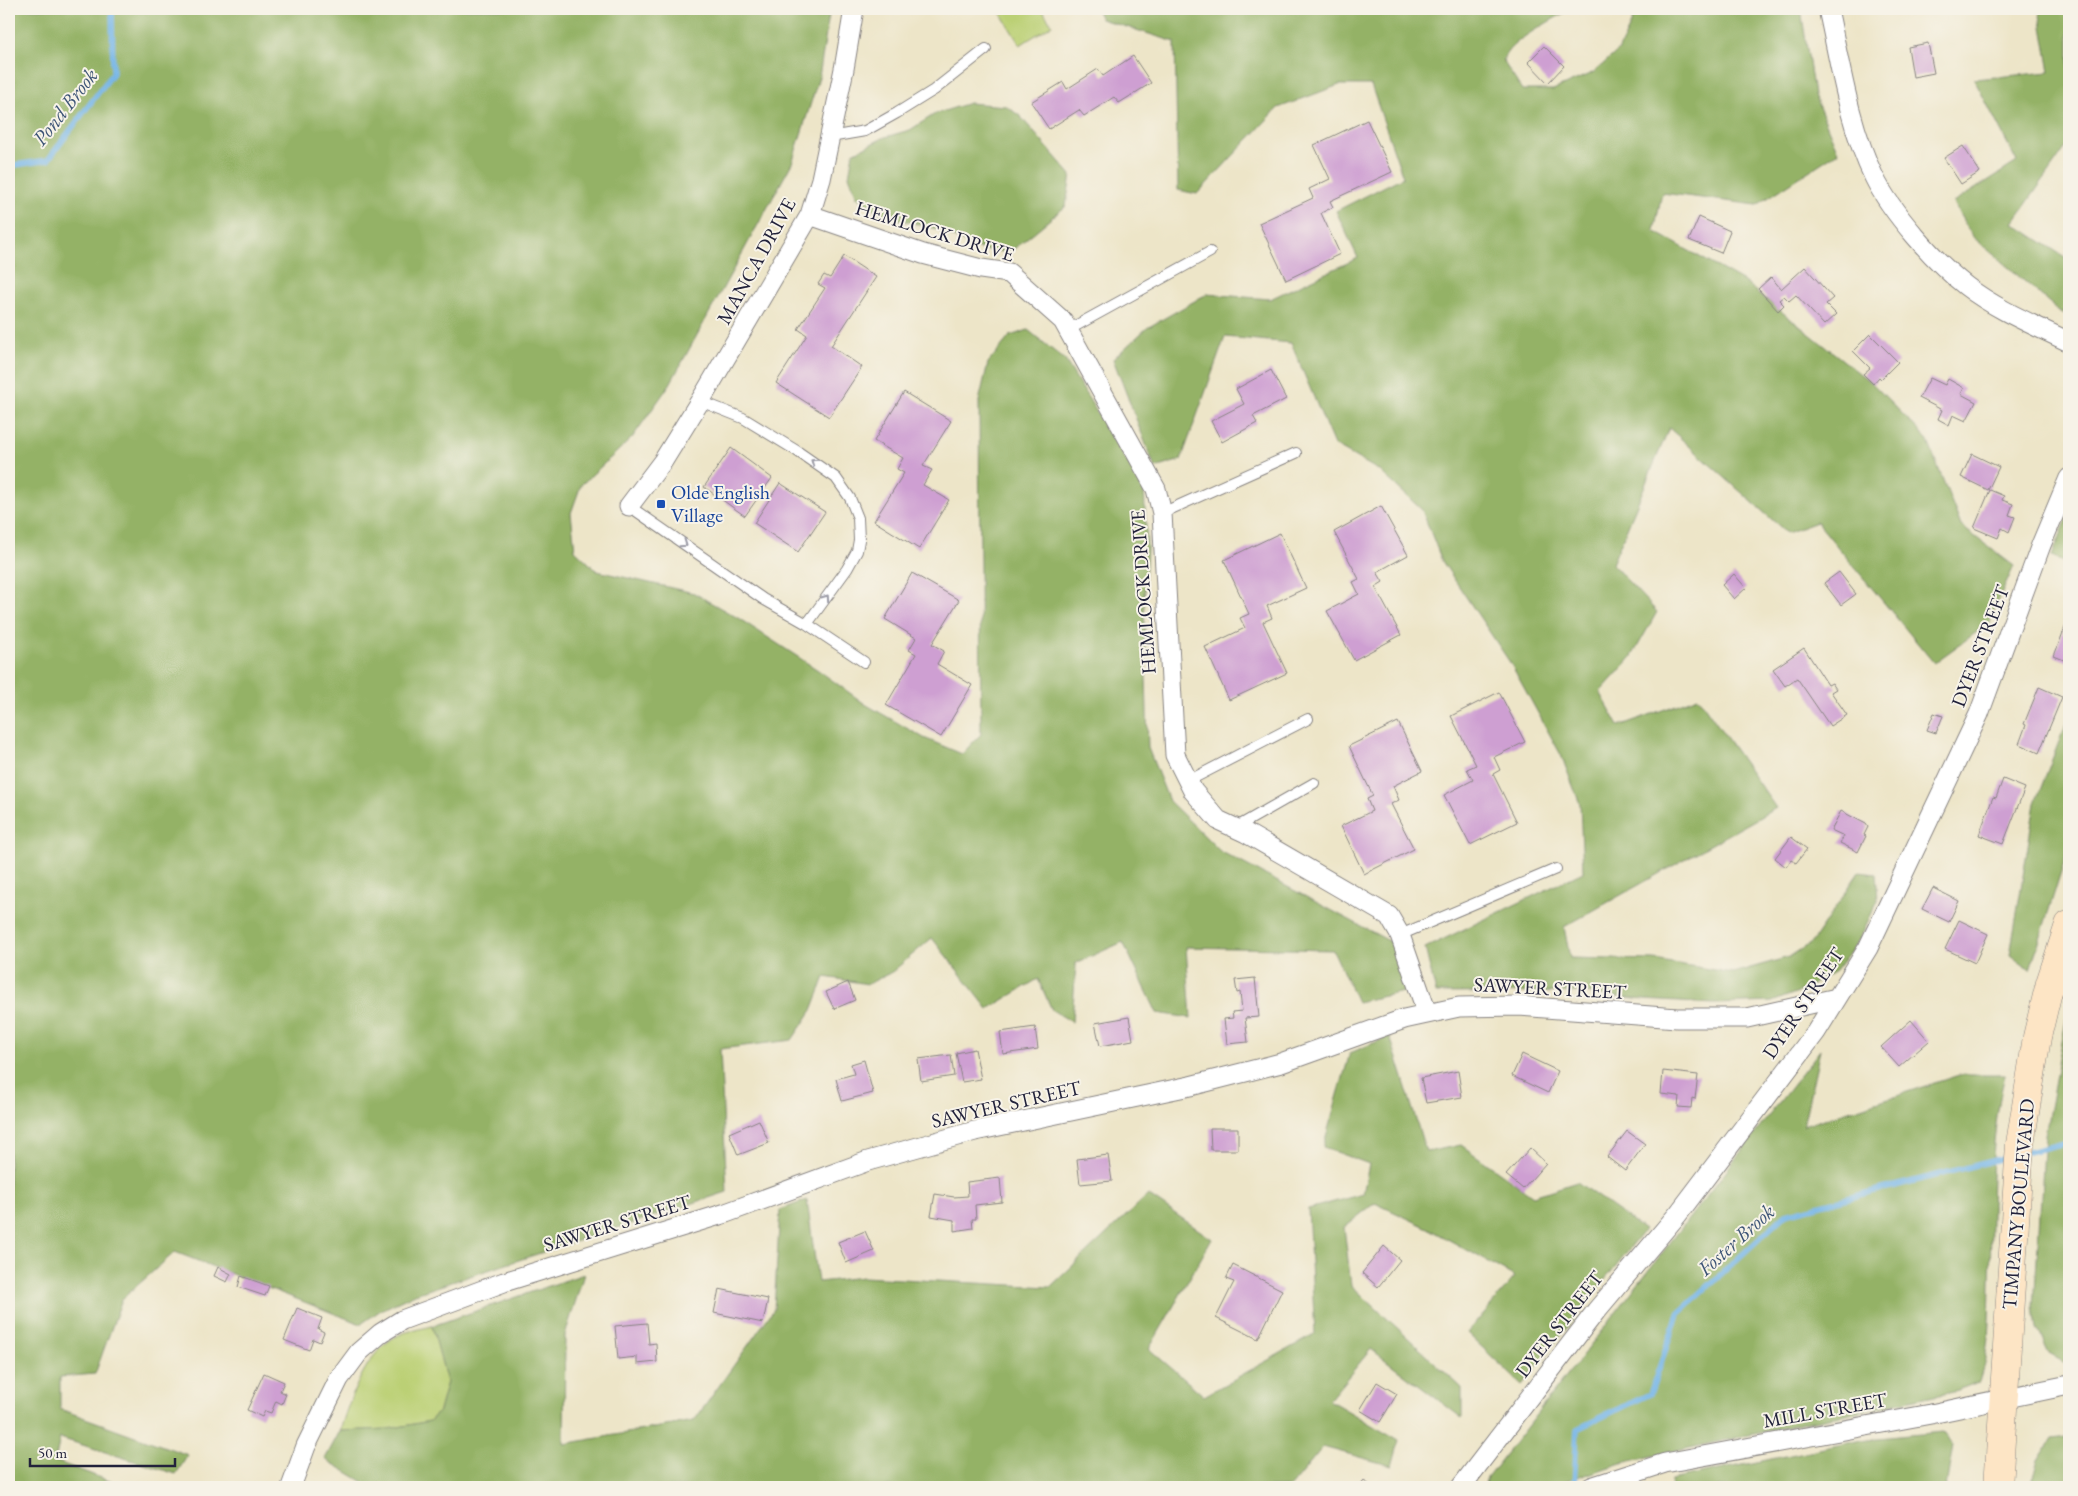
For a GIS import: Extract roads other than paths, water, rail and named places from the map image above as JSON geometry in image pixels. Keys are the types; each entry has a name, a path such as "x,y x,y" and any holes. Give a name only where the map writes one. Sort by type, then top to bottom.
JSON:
{"main road":[{"name":"TIMPANY BOULEVARD","path":"1998,1487 2019,1155 2037,1037 2050,983 2069,925"}],"street":[{"name":"MANCA DRIVE","path":"629,506 663,461 810,215 821,179 830,137 854,9"},
{"path":"1828,9 1852,114 1874,177 1890,202 1938,262 1966,286 1997,306 2069,342"},
{"name":"HEMLOCK DRIVE","path":"810,215 940,260 1009,273 1063,321 1156,489 1162,513 1171,648 1172,726 1175,755 1193,791 1218,820 1390,916 1400,935 1427,1013"},
{"name":"DYER STREET","path":"1461,1487 1596,1311 1678,1214 1816,1032 1868,948 1979,714 2041,545 2069,478"},
{"name":"SAWYER STREET","path":"292,1487 306,1446 339,1379 359,1352 381,1333 402,1320 504,1282 726,1213 868,1161 975,1131 1180,1088 1281,1063 1374,1029 1427,1013 1459,1007 1500,1006 1677,1018 1747,1018 1837,998"},
{"name":"MILL STREET","path":"1592,1487 1665,1463 2069,1385"}],"lane":[{"path":"830,137 864,131 897,113 934,90 986,49"},
{"path":"1068,330 1210,252"},
{"path":"700,401 742,418 817,464 836,478 855,508 859,529 857,551 847,570 808,624"},
{"path":"1162,513 1296,453"},
{"path":"629,506 763,599 808,624 864,662"},
{"path":"1188,781 1308,719"},
{"path":"1235,828 1314,783"},
{"path":"1400,935 1556,869"}],"waterway":[{"name":"Pond Brook","path":"9,166 48,160 113,73 112,9"},
{"name":"Foster Brook","path":"2028,1152 2069,1142"},
{"name":"Foster Brook","path":"1574,1487 1577,1429 1650,1394 1678,1314 1786,1214 2011,1156"}],"place":[{"name":"Olde English Village","path":"661,504"}]}
